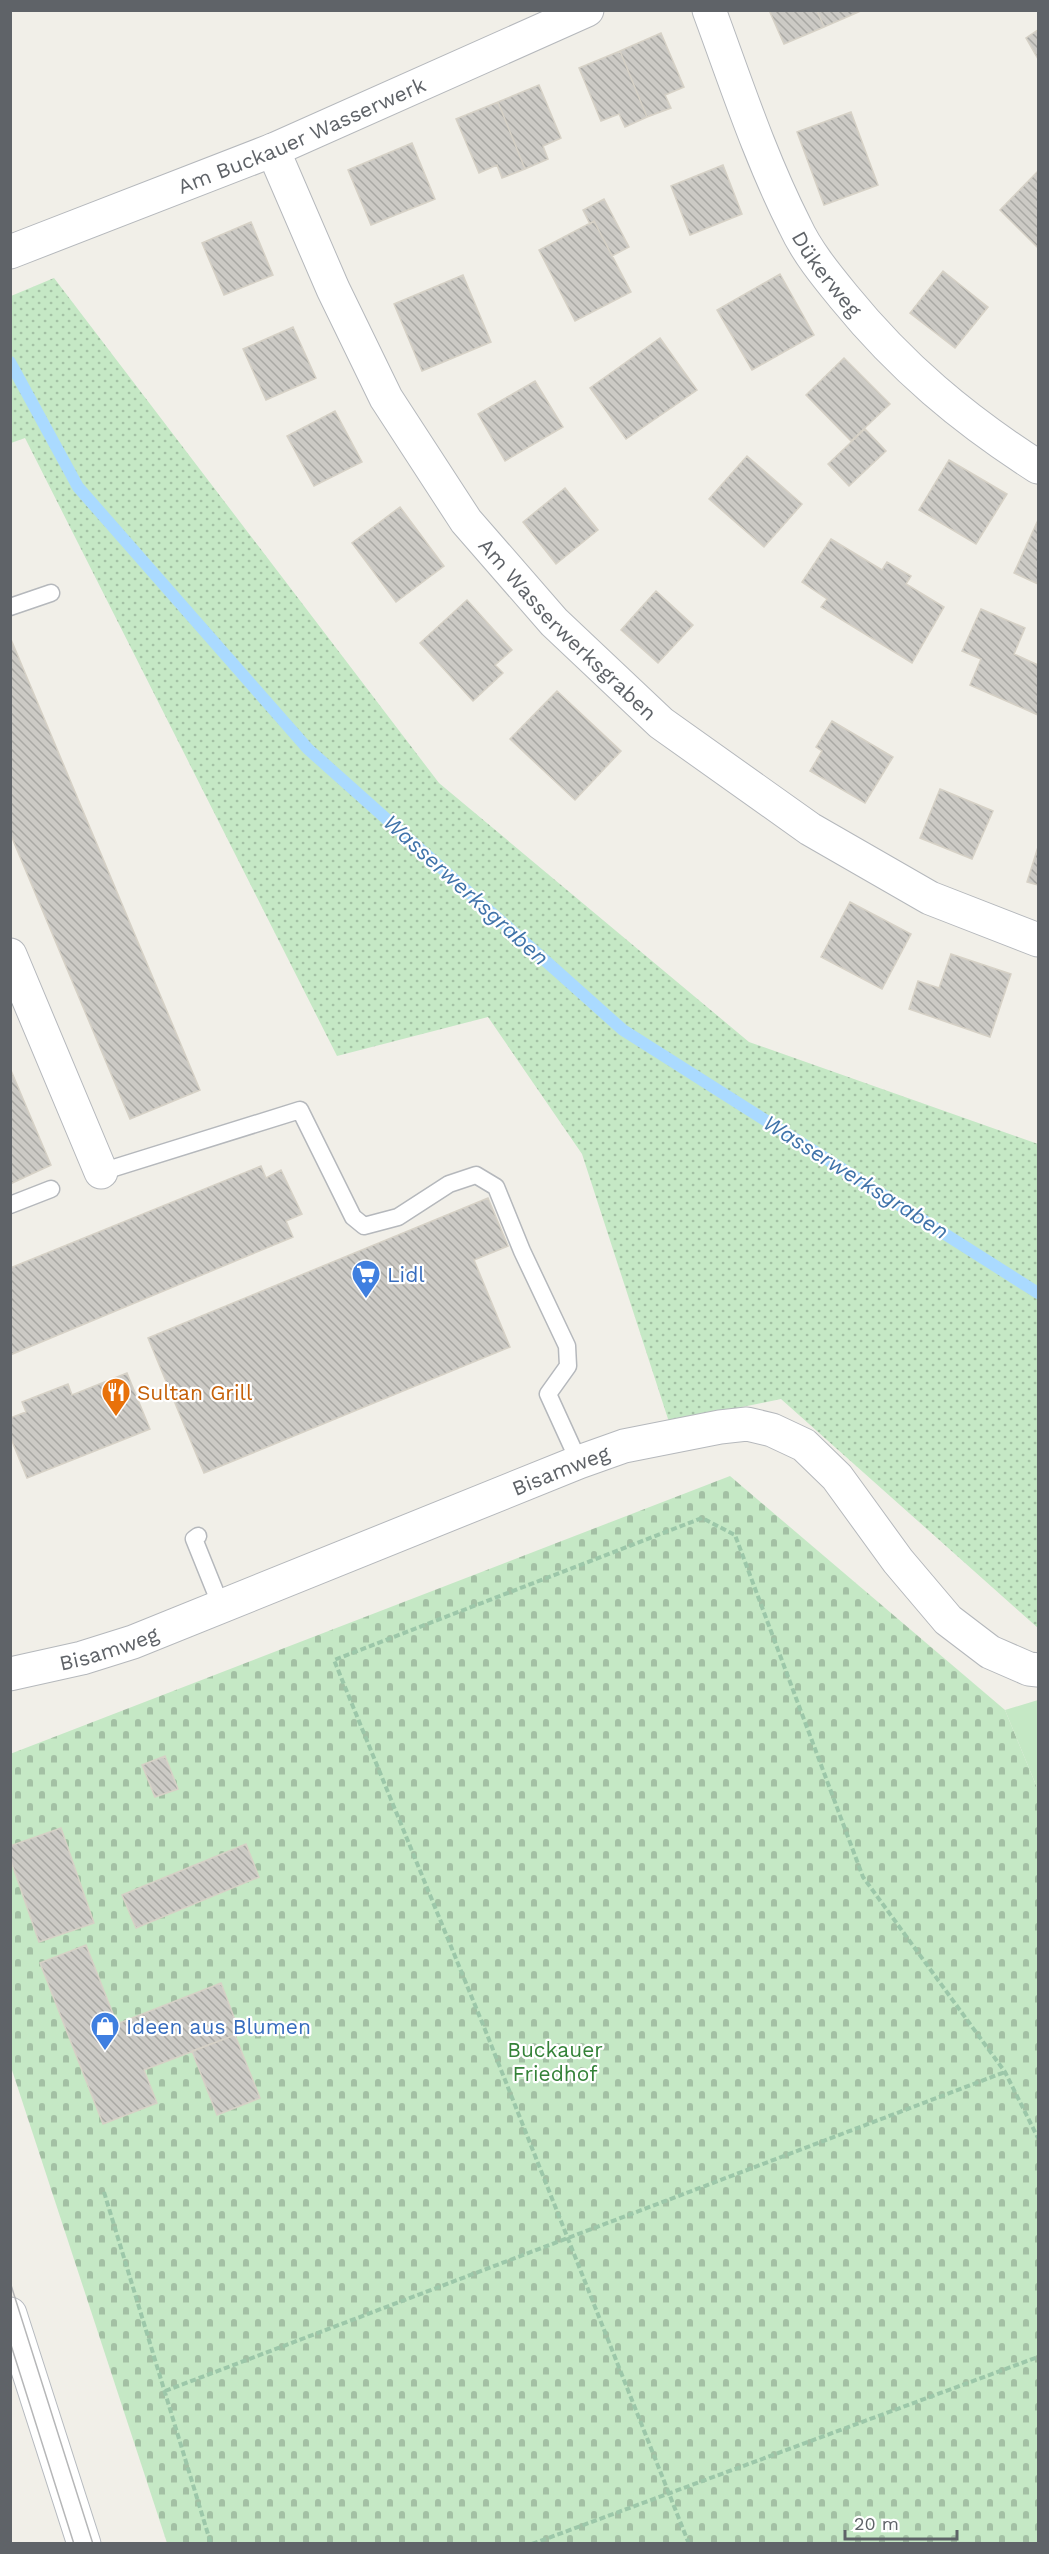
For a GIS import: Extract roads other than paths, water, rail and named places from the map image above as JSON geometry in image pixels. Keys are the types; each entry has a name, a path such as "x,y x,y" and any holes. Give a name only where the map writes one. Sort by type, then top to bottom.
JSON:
{"street":[{"name":"Am Buckauer Wasserwerk","path":"10,252 273,150 587,10"},
{"name":"Dükerweg","path":"709,10 765,160 795,228 820,268 864,322 940,398 993,438 1038,467"},
{"name":"Am Wasserwerksgraben","path":"273,150 333,289 386,398 466,521 554,622 661,723 810,829 930,898 1038,940"},
{"path":"10,955 101,1172"},
{"name":"Bisamweg","path":"10,1674 82,1658 133,1642 579,1462 624,1446 720,1426 747,1424 772,1430 804,1445 837,1477 898,1561 948,1620 990,1652 1029,1669 1038,1670"},
{"path":"10,2314 84,2544"}],"lane":[{"path":"10,607 51,592"},
{"path":"101,1172 300,1110 354,1216 364,1226 398,1217 449,1184 476,1175 496,1187 522,1251 567,1346 568,1366 548,1394 579,1462"},
{"path":"10,1205 51,1189"},
{"path":"198,1536 194,1539 221,1606"}],"waterway":[{"name":"Wasserwerksgraben","path":"10,362 78,487 308,749 623,1030 1038,1293"}],"tram line":[{"path":"10,2282 93,2544"},
{"path":"10,2342 74,2544"}],"place":[{"name":"Lidl","path":"366,1300"},
{"name":"Sultan Grill","path":"116,1418"},
{"name":"Ideen aus Blumen","path":"105,2052"}],"park label":[{"name":"Buckauer Friedhof","path":"555,2061"}]}
